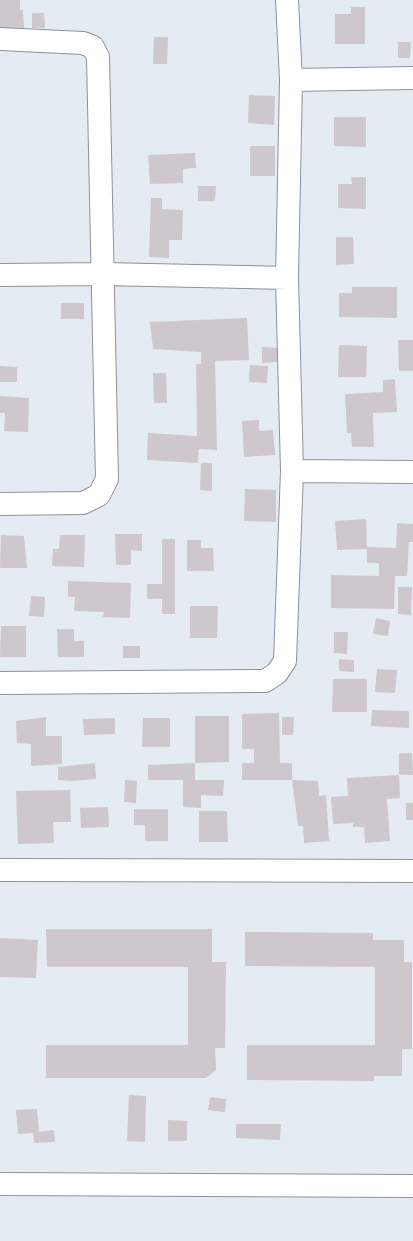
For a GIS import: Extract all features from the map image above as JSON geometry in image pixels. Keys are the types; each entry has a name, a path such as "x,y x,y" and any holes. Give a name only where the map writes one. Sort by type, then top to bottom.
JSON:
{"street":[{"path":"0,683 265,681 277,673 285,661 292,472 287,278 291,80 287,0"},
{"path":"0,39 83,43 93,47 98,57 107,479 99,495 83,503 0,504"},
{"path":"291,80 413,78"},
{"path":"0,275 103,274 287,278"},
{"path":"292,472 413,472"},
{"path":"0,870 413,871"},
{"path":"0,1184 413,1186"}],"building":[{"path":"0,0 20,0 20,10 23,10 24,29 0,28"},
{"path":"351,7 365,7 365,44 335,44 335,14 351,14"},
{"path":"32,13 44,13 45,28 32,28"},
{"path":"154,37 168,37 167,64 153,64"},
{"path":"398,42 411,42 410,58 398,58"},
{"path":"249,95 275,96 274,125 248,123"},
{"path":"334,117 366,117 366,147 334,146"},
{"path":"250,146 275,146 275,176 250,176"},
{"path":"195,153 196,168 183,169 183,183 150,184 148,155"},
{"path":"351,177 366,177 366,209 338,208 338,184 352,184"},
{"path":"198,186 216,186 215,201 198,201"},
{"path":"151,198 162,198 162,209 183,210 182,240 169,240 169,258 149,257"},
{"path":"336,237 353,237 354,264 336,265"},
{"path":"352,287 397,287 397,318 339,317 339,293 352,293"},
{"path":"61,303 84,303 84,319 61,319"},
{"path":"247,318 249,360 215,361 217,450 199,449 198,463 147,460 148,433 197,436 196,364 201,364 201,352 153,349 150,322"},
{"path":"398,340 413,340 413,371 399,371"},
{"path":"339,345 367,346 366,377 338,377"},
{"path":"262,347 278,348 277,362 262,363"},
{"path":"250,365 268,366 267,383 249,382"},
{"path":"0,366 17,367 17,382 0,382"},
{"path":"153,373 166,373 167,403 154,403"},
{"path":"395,379 397,412 373,413 374,447 352,447 351,433 347,433 345,394 383,392 383,380"},
{"path":"0,396 29,398 28,432 4,431 5,413 0,413"},
{"path":"259,420 259,431 273,430 275,455 244,457 242,421"},
{"path":"201,463 212,463 212,491 200,490"},
{"path":"245,489 276,490 276,522 244,521"},
{"path":"366,519 367,547 396,548 397,523 413,524 413,542 409,542 407,576 395,576 394,609 331,608 331,575 379,576 379,563 367,563 367,549 337,550 335,521"},
{"path":"115,534 142,534 142,551 131,550 131,565 116,565"},
{"path":"1,535 24,536 27,568 0,568"},
{"path":"60,535 85,535 84,567 52,566 53,549 59,549"},
{"path":"162,539 175,539 175,614 162,614 162,599 147,599 147,584 162,584"},
{"path":"187,540 201,540 201,548 213,548 214,571 187,571"},
{"path":"68,581 131,583 130,618 103,617 104,612 74,611 75,597 68,597"},
{"path":"398,587 412,587 411,615 398,614"},
{"path":"31,596 45,597 44,617 29,616"},
{"path":"190,606 218,606 217,638 190,638"},
{"path":"376,618 390,621 388,636 373,634"},
{"path":"1,626 26,626 26,657 0,657"},
{"path":"57,629 74,629 74,641 84,641 84,657 58,657"},
{"path":"334,632 348,632 347,654 334,653"},
{"path":"123,646 140,646 140,658 123,658"},
{"path":"339,659 354,660 354,672 339,671"},
{"path":"377,669 397,670 395,693 375,692"},
{"path":"333,679 367,679 367,712 332,712"},
{"path":"372,710 409,711 409,728 371,726"},
{"path":"279,713 280,763 292,763 292,780 242,780 242,763 254,763 254,749 242,749 242,714"},
{"path":"195,716 229,716 229,762 195,763"},
{"path":"46,717 46,736 62,736 62,764 31,766 31,744 17,743 16,721"},
{"path":"282,717 294,717 293,735 282,735"},
{"path":"115,718 115,734 84,735 83,719"},
{"path":"143,718 170,718 170,747 142,747"},
{"path":"399,753 412,753 413,775 399,775"},
{"path":"95,763 96,779 71,781 58,780 58,767"},
{"path":"195,763 195,780 224,780 223,796 201,795 201,808 183,807 183,780 148,780 148,765"},
{"path":"399,775 400,798 387,799 390,841 365,843 364,827 353,827 353,823 333,824 331,797 348,796 347,778"},
{"path":"125,780 137,781 136,803 124,802"},
{"path":"292,780 318,781 319,796 326,795 329,841 304,843 303,826 298,826"},
{"path":"70,790 71,822 53,822 54,843 18,844 16,791"},
{"path":"406,803 413,803 413,820 406,820"},
{"path":"108,807 109,827 81,828 80,808"},
{"path":"134,809 168,809 168,841 145,841 145,825 134,825"},
{"path":"199,811 227,811 228,842 199,842"},
{"path":"46,929 212,929 212,962 226,962 225,1048 215,1048 216,1070 206,1078 46,1078 46,1045 188,1045 188,967 47,967"},
{"path":"245,932 373,933 373,940 404,940 404,962 412,962 412,1049 402,1049 402,1076 374,1076 374,1081 247,1080 247,1045 375,1045 375,967 245,966"},
{"path":"0,938 38,940 36,978 0,977"},
{"path":"129,1095 146,1096 145,1142 127,1141"},
{"path":"210,1097 226,1099 225,1112 208,1110"},
{"path":"37,1109 39,1132 54,1130 55,1142 34,1143 33,1133 18,1134 16,1110"},
{"path":"168,1120 187,1121 187,1141 168,1141"},
{"path":"236,1124 281,1124 280,1140 236,1138"}]}
